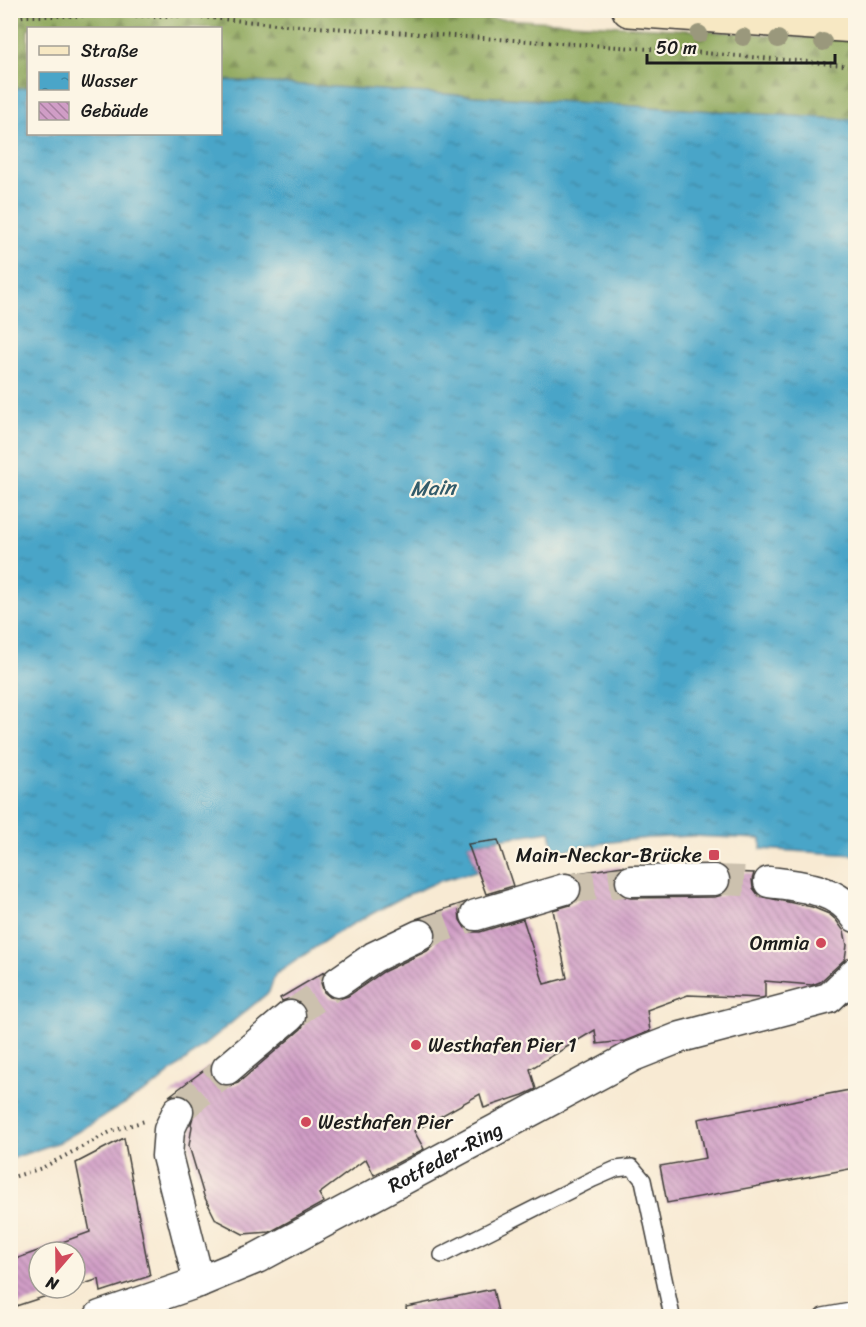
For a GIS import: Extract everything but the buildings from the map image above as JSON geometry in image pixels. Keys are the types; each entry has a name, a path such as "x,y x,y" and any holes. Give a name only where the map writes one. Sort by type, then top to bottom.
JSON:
{"main road":[{"path":"629,10 855,26"}],"street":[{"path":"631,881 714,880"},
{"path":"769,882 802,886 833,896 854,910"},
{"path":"476,915 565,889"},
{"path":"338,982 374,957 420,935"},
{"name":"Rotfeder-Ring","path":"100,1317 199,1282 257,1258 633,1056 681,1037 829,998 855,972"},
{"path":"227,1069 290,1016"},
{"path":"178,1112 169,1130 167,1156 199,1282"}],"lane":[{"path":"442,1255 593,1179 616,1169 632,1167 643,1180 672,1317"},
{"path":"823,1317 855,1310"}],"path":[{"path":"10,19 23,16 190,16 308,27 680,51 855,66"},
{"path":"10,1179 42,1168 114,1130 148,1120"}],"green space":[{"path":"11,11 367,11 855,40 855,120 222,80 222,27 27,27 27,87 11,89"}],"water":[{"name":"Main","path":"222,80 855,120 855,855 761,849 761,839 692,836 611,842 554,852 550,831 468,844 477,871 440,881 405,896 338,932 275,975 269,992 153,1087 62,1141 11,1159 11,89 27,87 27,135 222,135"}],"tunnel":[{"path":"714,880 769,882"},
{"path":"565,889 631,881"},
{"path":"420,935 476,915"},
{"path":"290,1016 338,982"},
{"path":"178,1111 227,1069"}],"place":[{"name":"Main-Neckar-Brücke","path":"714,855"},
{"name":"Ommia","path":"821,943"},
{"name":"Westhafen Pier 1","path":"416,1045"},
{"name":"Westhafen Pier","path":"306,1122"}]}
